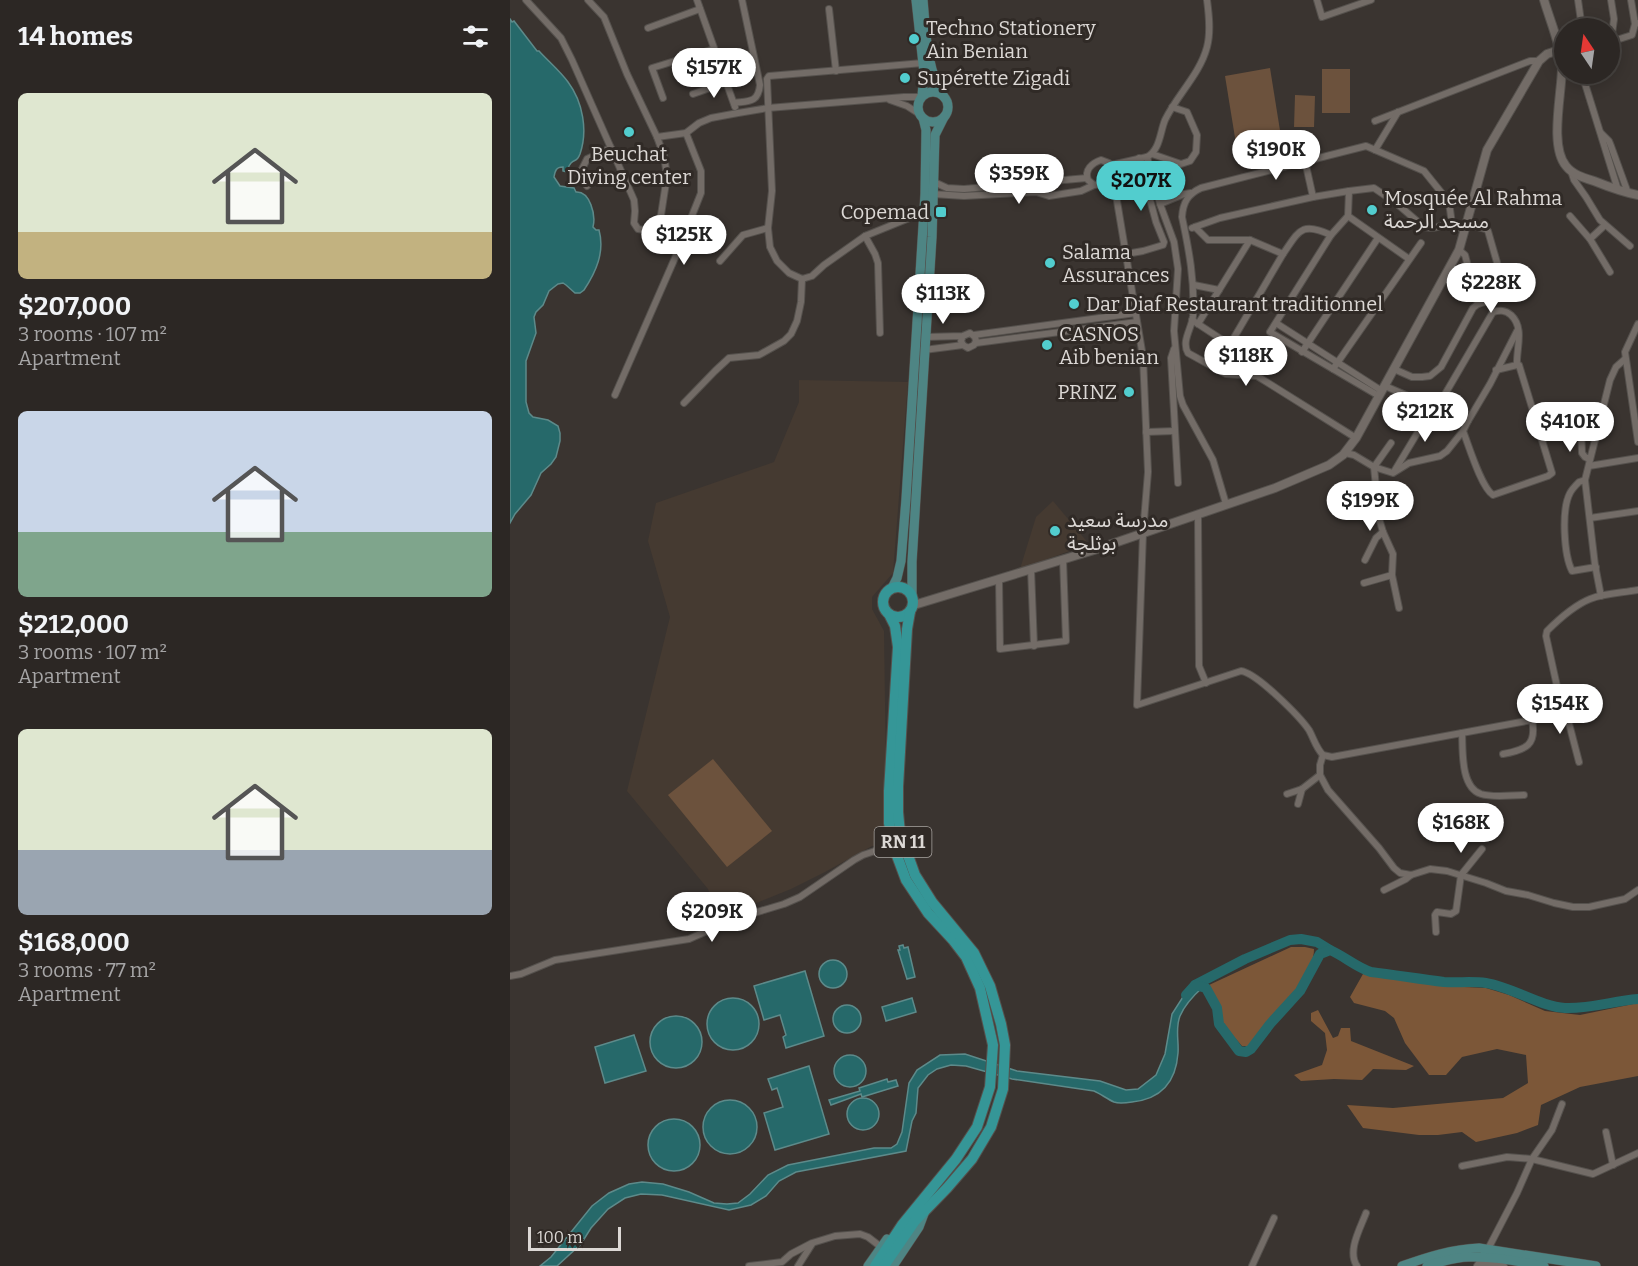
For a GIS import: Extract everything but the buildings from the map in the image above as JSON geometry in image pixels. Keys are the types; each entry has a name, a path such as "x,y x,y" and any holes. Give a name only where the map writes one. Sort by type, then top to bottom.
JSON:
{"highway":[{"path":"903,587 912,604 902,617 893,617 883,606 883,600 892,588 903,587"},
{"name":"RN 11","path":"884,1266 915,1221 972,1159 991,1127 1003,1089 1005,1045 990,986 974,953 932,902 915,875 900,833 898,787 907,629 912,604"},
{"name":"RN 11","path":"875,1266 902,1225 956,1159 977,1127 990,1087 993,1045 980,988 966,957 928,913 906,880 893,845 889,823 889,791 898,647 895,626 889,614"}],"main road":[{"path":"892,588 902,561 924,212 926,130 918,107 922,97 923,63 915,0"},
{"path":"922,117 936,121 944,117 947,107 935,82 931,67 923,0"},
{"path":"1544,0 1554,28"},
{"path":"912,604 1063,559 1275,488 1329,465 1345,453 1356,438 1459,250 1487,150 1539,61 1546,54 1554,52"},
{"path":"1561,84 1557,147 1562,161 1576,175 1618,191 1638,195"},
{"path":"922,97 933,92 944,97"},
{"name":"RN 11","path":"912,604 912,562 935,135 944,117"},
{"name":"RN 11","path":"893,1266 919,1227 925,1210"},
{"name":"RN 11","path":"868,1266 893,1232 902,1225"},
{"path":"1402,1266 1461,1248 1488,1249 1596,1266"},
{"path":"1427,1266 1467,1257 1492,1258 1544,1266"}],"street":[{"path":"526,0 561,38 634,200 636,211 634,222 638,229 650,231 659,228 667,176 664,156 604,17 588,0"},
{"path":"697,0 738,113"},
{"path":"734,103 753,101 759,94 760,85 742,0"},
{"path":"1149,156 1157,147 1164,123 1172,107 1200,65 1207,48 1209,22 1207,0"},
{"path":"1317,0 1322,17 1352,3 1371,0"},
{"path":"1578,0 1581,18"},
{"path":"1611,0 1614,18"},
{"path":"1620,39 1632,35 1637,24 1631,0"},
{"path":"648,28 700,9"},
{"path":"829,9 836,71"},
{"path":"663,98 652,69 714,49"},
{"path":"1375,121 1530,61 1539,61"},
{"path":"923,63 769,76 767,79 772,191 768,228 771,248 777,261 789,273 802,279 812,276 865,236 924,212"},
{"path":"693,94 727,82"},
{"path":"1585,84 1618,191"},
{"path":"657,137 687,133 699,123 711,118 768,108 922,97"},
{"path":"883,99 900,102 922,117"},
{"path":"1094,185 1087,178 1088,169 1097,161 1104,160 1111,165 1149,156 1181,164 1190,161 1196,152 1197,135 1187,112 1172,107"},
{"path":"1375,150 1399,112"},
{"path":"615,395 678,251 700,192 701,171 687,133"},
{"path":"1600,133 1609,141 1628,193"},
{"path":"1160,204 1201,188 1366,146 1424,171 1449,202 1452,224"},
{"path":"587,186 579,175 587,159 611,148"},
{"path":"1149,156 1160,204 1174,242 1178,269 1174,331 1180,396 1213,460 1226,504"},
{"path":"1126,254 1163,245 1164,242 1156,222 1139,158"},
{"path":"1305,162 1313,197"},
{"path":"933,194 1034,192 1048,196 1081,191 1101,184 1110,176 1111,165"},
{"path":"1571,171 1574,180 1605,225 1630,246"},
{"path":"1110,176 1114,183 1143,357 1148,472 1143,533 1137,705 1241,671 1247,672 1299,717 1311,733 1317,749 1323,755 1332,757 1532,720 1558,706 1560,699"},
{"path":"934,182 947,188 964,189 1087,178"},
{"path":"1185,231 1220,218 1313,197 1374,188 1424,227 1432,228 1452,224 1486,229 1505,297 1478,304 1473,308 1441,367 1430,376 1412,377 1394,369"},
{"path":"1349,191 1348,216 1331,236 1270,332 1333,369 1382,391 1433,407"},
{"path":"1191,193 1183,208 1182,217 1194,285 1195,322"},
{"path":"1348,216 1409,259"},
{"path":"1570,216 1590,239 1610,272"},
{"path":"1590,239 1605,225"},
{"path":"1195,227 1208,240 1250,240 1283,254"},
{"path":"720,261 742,235 768,228"},
{"path":"1195,322 1224,341 1232,340 1299,231 1320,230 1331,236"},
{"path":"865,236 878,263 880,333"},
{"path":"1302,352 1378,238"},
{"path":"1250,240 1219,290 1195,322 1186,340 1188,353 1226,374 1257,376 1356,438"},
{"path":"1333,369 1421,243"},
{"path":"1459,250 1465,255 1478,304"},
{"path":"684,403 729,358 759,355 784,341 791,334 797,321 801,302 802,279"},
{"path":"1194,285 1219,290"},
{"path":"1393,473 1433,407 1441,400 1493,312 1501,310 1516,321 1519,328 1517,365 1519,365 1552,473 1492,495 1482,480 1463,431"},
{"path":"925,338 963,336 967,333 974,335 1136,313"},
{"path":"1072,322 1088,328"},
{"path":"924,350 963,345 970,348 976,343 1137,322"},
{"path":"1276,323 1382,391"},
{"path":"1638,324 1628,345 1625,359 1628,366 1638,442"},
{"path":"1345,453 1393,473 1409,464 1447,452 1463,431 1519,328"},
{"path":"974,335 976,343"},
{"path":"963,336 961,341 963,345"},
{"path":"1175,347 1171,358 1178,483"},
{"path":"1600,596 1585,480 1610,380 1616,367 1625,359"},
{"path":"1496,370 1517,365"},
{"path":"1441,400 1468,421"},
{"path":"1403,426 1419,401"},
{"path":"1581,426 1582,453 1589,462"},
{"path":"1146,432 1175,431"},
{"path":"1391,443 1374,467 1379,518 1394,554 1392,575 1399,608"},
{"path":"1589,462 1638,458"},
{"path":"1585,480 1579,482 1570,493 1565,507 1568,558 1572,571 1596,567"},
{"path":"1590,518 1638,512"},
{"path":"1198,514 1199,666 1206,683"},
{"path":"1365,560 1376,538 1383,532"},
{"path":"999,579 999,649 1066,641 1063,559"},
{"path":"1031,569 1035,646"},
{"path":"1364,583 1392,575"},
{"path":"1579,762 1565,708 1560,699 1546,636 1547,631 1588,599 1638,590"},
{"path":"1503,754 1520,751 1528,745 1534,728 1532,720"},
{"path":"1462,733 1464,771 1472,787 1480,794 1524,795"},
{"path":"1323,755 1320,776 1328,790 1394,868 1400,873 1411,875"},
{"path":"1287,794 1302,789 1320,776"},
{"path":"1298,804 1302,789"},
{"path":"510,976 521,974 555,960 689,939 734,919 800,897 863,855 893,845"},
{"path":"1436,932 1435,915 1437,912 1446,914 1456,911 1461,875 1482,849"},
{"path":"1384,890 1411,875 1430,869 1447,871 1506,891 1573,907 1588,907 1625,899 1638,890"},
{"path":"1488,1249 1532,1159 1552,1130 1562,1104"},
{"path":"1606,1132 1613,1165"},
{"path":"1462,1166 1508,1157 1532,1159 1593,1174 1638,1153"},
{"path":"1357,1266 1352,1254 1366,1214"},
{"path":"1252,1266 1274,1218"},
{"path":"749,1266 782,1262 790,1254 812,1243 835,1236 860,1234 881,1247"},
{"path":"798,1266 812,1243"},
{"path":"1478,1264 1504,1266"}],"shaded area":[{"path":"1270,68 1282,143 1237,150 1225,76"},
{"path":"1322,69 1350,69 1350,113 1322,113"},
{"path":"1295,95 1315,96 1314,127 1294,127"},
{"path":"799,380 908,382 893,573 872,597 872,609 884,631 887,845 872,846 791,889 719,918 708,889 627,791 670,617 648,541 656,503 774,462 799,402"},
{"name":"مدرسة سعيد بوثلجة","path":"1053,501 1089,544 1020,569 1036,517"},
{"path":"713,759 772,831 727,867 668,795"},
{"path":"1291,947 1314,949 1307,974 1289,1000 1249,1046 1242,1046 1221,1022 1218,1005 1209,985"},
{"path":"1363,974 1442,986 1486,988 1509,995 1545,1011 1580,1015 1638,1003 1638,1076 1580,1087 1541,1105 1538,1125 1517,1133 1476,1142 1462,1132 1419,1135 1363,1128 1347,1105 1393,1108 1503,1098 1528,1083 1526,1055 1497,1049 1462,1057 1446,1075 1429,1075 1405,1043 1394,1018 1385,1011 1354,1003 1350,997"},
{"path":"1318,1010 1333,1038 1338,1036 1341,1028 1350,1028 1351,1041 1414,1066 1406,1070 1373,1069 1362,1080 1301,1081 1294,1075 1322,1065 1327,1050 1325,1033 1311,1021 1311,1013"}],"water":[{"path":"510,19 537,51 565,78 577,98 584,126 580,154 570,164 567,172 563,171 563,167 559,168 555,171 554,177 560,186 574,188 576,192 585,195 588,199 593,210 593,227 599,230 601,246 596,269 584,290 575,293 563,283 558,284 549,291 534,317 536,333 526,361 526,402 529,413 533,417 548,420 558,426 560,441 556,457 541,473 531,495 510,523"},
{"path":"903,945 904,948 908,947 915,977 907,979 898,950 900,950 899,946"},
{"path":"833,960 843,964 847,974 843,984 833,988 823,984 819,974 823,964"},
{"path":"805,971 824,1036 786,1048 783,1037 786,1035 780,1015 764,1020 754,986"},
{"path":"1195,985 1203,987 1190,1000 1180,1016 1177,1030 1177,1063 1174,1072 1165,1087 1151,1097 1118,1103 1094,1091 1012,1079 966,1066 951,1065 937,1069 928,1075 918,1088 916,1113 912,1121 906,1151 796,1172 779,1181 766,1196 751,1205 729,1210 662,1195 641,1194 625,1198 608,1209 591,1228 581,1244 557,1266 540,1266 551,1257 592,1206 609,1193 629,1184 642,1182 663,1184 714,1203 738,1203 768,1175 788,1165 874,1148 891,1148 897,1144 902,1132 909,1083 917,1070 940,1055 965,1054 1017,1071 1100,1081 1126,1090 1138,1089 1156,1075 1165,1054 1172,1014 1188,989"},
{"path":"733,998 747,1002 755,1010 759,1024 755,1038 747,1046 733,1050 719,1046 711,1038 707,1024 711,1010 719,1002"},
{"path":"912,998 916,1012 886,1021 882,1007"},
{"path":"847,1005 857,1009 861,1019 857,1029 847,1033 837,1029 833,1019 837,1009"},
{"path":"671,1016 681,1016 695,1023 702,1042 695,1061 681,1068 671,1068 661,1064 654,1057 650,1047 650,1037 654,1027 661,1020"},
{"path":"634,1035 646,1071 605,1083 595,1047"},
{"path":"850,1055 861,1060 866,1071 861,1082 850,1087 839,1082 834,1071 839,1060"},
{"path":"809,1066 829,1134 775,1150 764,1113 783,1107 777,1088 772,1090 768,1079"},
{"path":"887,1079 888,1082 896,1080 898,1086 862,1097 861,1094 831,1105 829,1100 860,1091 859,1088"},
{"path":"863,1098 874,1103 879,1114 874,1125 863,1130 852,1125 847,1114 852,1103"},
{"path":"730,1100 749,1108 757,1127 749,1146 730,1154 711,1146 703,1127 711,1108"},
{"path":"669,1119 679,1119 693,1126 700,1145 693,1164 679,1171 669,1171 659,1167 652,1160 648,1150 648,1140 652,1130 659,1123"}],"waterway":[{"path":"1195,985 1245,959 1290,940 1301,939 1317,942 1330,950"},
{"path":"1186,995 1195,985 1206,988 1217,1008 1219,1024 1239,1051 1246,1052 1300,991 1320,954 1330,950 1371,972 1444,982 1486,983 1556,1007 1583,1007 1638,999"}],"place":[{"name":"Techno Stationery Ain Benian","path":"914,39"},
{"name":"Supérette Zigadi","path":"905,78"},
{"name":"Beuchat Diving center","path":"629,132"},
{"name":"Mosquée Al Rahma مسجد الرحمة","path":"1372,210"},
{"name":"Copemad","path":"941,212"},
{"name":"Salama Assurances","path":"1050,263"},
{"name":"Dar Diaf Restaurant traditionnel","path":"1074,304"},
{"name":"CASNOS Aib benian","path":"1047,345"},
{"name":"PRINZ","path":"1129,392"},
{"name":"مدرسة سعيد بوثلجة","path":"1055,531"}]}
